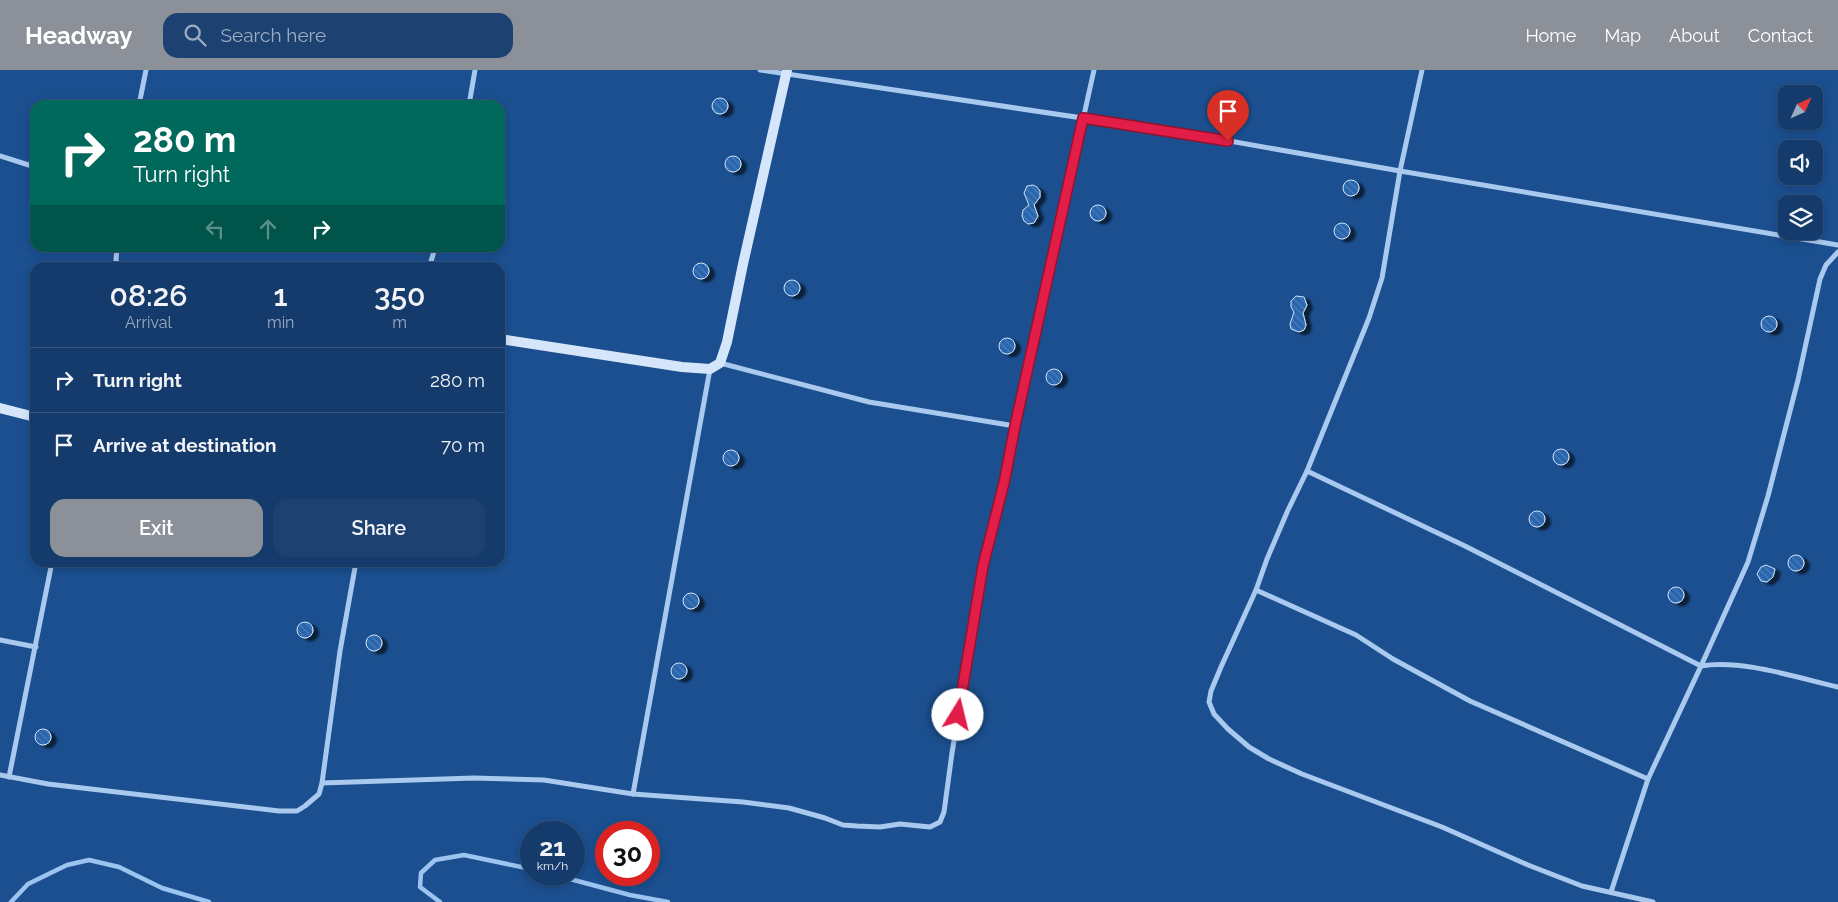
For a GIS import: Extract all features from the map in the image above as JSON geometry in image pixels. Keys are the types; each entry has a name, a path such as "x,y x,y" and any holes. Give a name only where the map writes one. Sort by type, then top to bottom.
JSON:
{"street":[{"path":"140,100 146,70"},
{"path":"470,100 475,70"},
{"path":"760,70 787,72 1190,134 1838,245"},
{"path":"322,783 474,778 544,780 633,794 743,802 790,808 843,825 880,828 900,824 930,827 940,822 944,812 983,566 1004,483 1094,70"},
{"path":"1422,70 1400,171 1382,278 1369,318 1307,471 1288,510 1256,590 1211,691 1209,702 1214,714 1249,747 1269,759 1302,774 1442,827 1582,886 1653,902"},
{"path":"505,339 682,367 710,369 720,363 787,72"},
{"path":"0,156 30,165"},
{"path":"1611,892 1648,779 1748,562 1768,496 1820,279 1826,266 1838,252"},
{"path":"720,363 869,402 1015,426"},
{"path":"633,794 710,369"},
{"path":"0,408 30,416"},
{"path":"1307,471 1465,546 1701,666 1712,664 1732,665 1838,687"},
{"path":"9,777 51,567"},
{"path":"0,775 48,784 279,811 297,811 319,794 322,783 340,651 355,567"},
{"path":"1256,590 1356,635 1393,659 1470,700 1648,779"},
{"path":"0,640 36,647"}],"building":[{"path":"717,98 723,98 728,103 726,112 717,114 712,109 712,103"},
{"path":"730,156 736,156 741,161 739,170 730,172 725,167 725,161"},
{"path":"1348,180 1354,180 1359,185 1357,194 1348,196 1343,191 1343,185"},
{"path":"1033,185 1040,191 1040,197 1034,205 1038,216 1034,223 1028,224 1022,216 1023,210 1029,205 1024,193 1027,186"},
{"path":"1095,205 1101,205 1106,210 1104,219 1095,221 1090,216 1090,210"},
{"path":"1339,223 1345,223 1350,228 1348,237 1339,239 1334,234 1334,228"},
{"path":"698,263 704,263 709,268 707,277 698,279 693,274 693,268"},
{"path":"789,280 795,280 800,285 798,294 789,296 784,291 784,285"},
{"path":"1296,296 1304,297 1307,305 1303,313 1306,325 1304,330 1299,332 1291,329 1290,324 1294,312 1291,307 1291,301"},
{"path":"1766,316 1772,316 1777,321 1775,330 1766,332 1761,327 1761,321"},
{"path":"1004,338 1010,338 1015,343 1013,352 1004,354 999,349 999,343"},
{"path":"1051,369 1057,369 1062,374 1060,383 1051,385 1046,380 1046,374"},
{"path":"1558,449 1564,449 1569,454 1567,463 1558,465 1553,460 1553,454"},
{"path":"728,450 734,450 739,455 737,464 728,466 723,461 723,455"},
{"path":"1534,511 1540,511 1545,516 1543,525 1534,527 1529,522 1529,516"},
{"path":"1793,555 1799,555 1804,560 1802,569 1793,571 1788,566 1788,560"},
{"path":"1766,565 1775,569 1773,577 1767,582 1761,581 1757,574 1761,567"},
{"path":"1673,587 1679,587 1684,592 1682,601 1673,603 1668,598 1668,592"},
{"path":"688,593 694,593 699,598 697,607 688,609 683,604 683,598"},
{"path":"302,622 308,622 313,627 311,636 302,638 297,633 297,627"},
{"path":"371,635 377,635 382,640 380,649 371,651 366,646 366,640"},
{"path":"676,663 682,663 687,668 685,677 676,679 671,674 671,668"},
{"path":"40,729 46,729 51,734 49,743 40,745 35,740 35,734"}],"waterway":[{"path":"440,902 420,887 421,873 435,860 464,855 520,867"},
{"path":"11,902 28,884 67,865 89,860 119,867 162,888 209,902"},
{"path":"585,883 630,895 668,902"}],"route":[{"path":"958,715 983,566 1004,483 1083,118 1228,141"}]}
